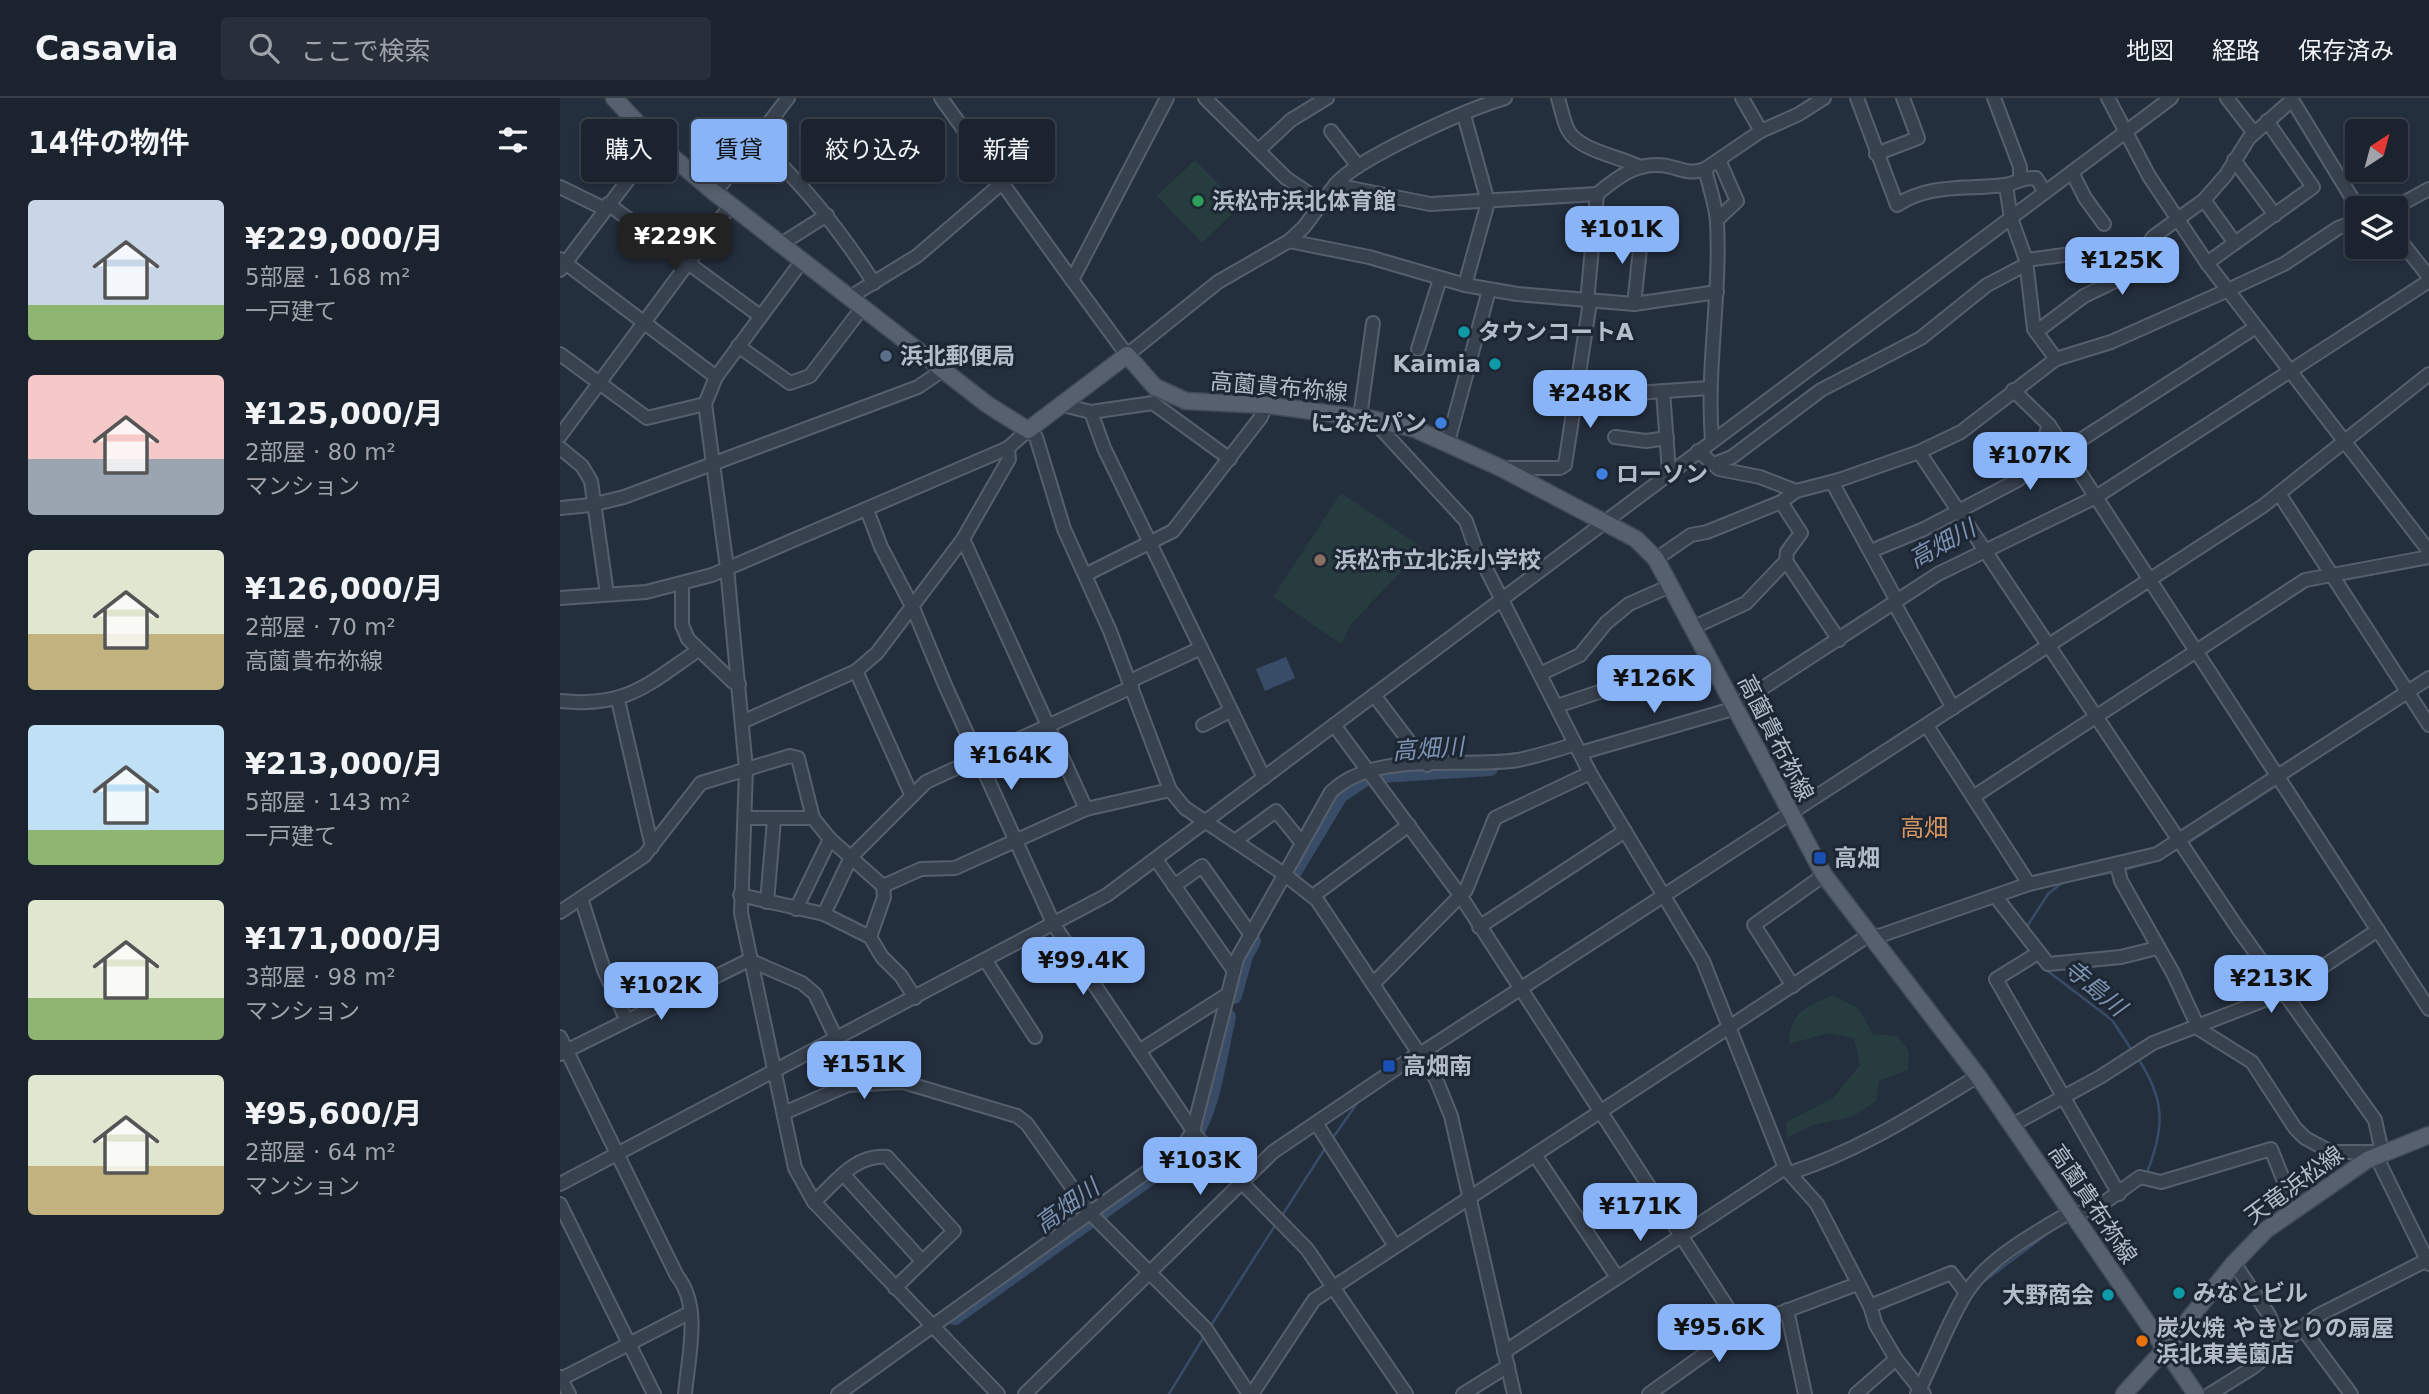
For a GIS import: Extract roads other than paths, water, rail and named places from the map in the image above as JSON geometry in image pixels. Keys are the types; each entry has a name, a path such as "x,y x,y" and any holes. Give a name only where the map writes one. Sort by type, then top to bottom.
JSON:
{"main road":[{"path":"615,98 634,119"},
{"path":"677,161 943,370 1003,416 1028,430 1127,355"},
{"name":"高薗貴布祢線","path":"1127,355 1149,381 1174,398 1201,404 1266,405 1366,418 1415,429 1502,468 1636,539 1656,559 1790,816 1824,875 1979,1076 2196,1394"},
{"name":"天竜浜松線","path":"2124,1394 2165,1349 2234,1263 2266,1230 2382,1152 2429,1135"}],"street":[{"path":"772,119 788,98"},
{"path":"941,98 1127,355 1218,282 1289,241 1335,185 1358,166 1397,144 1504,98"},
{"path":"1072,280 1167,98"},
{"path":"1205,98 1260,149 1286,178 1311,195 1325,198"},
{"path":"1260,149 1291,120 1325,98"},
{"path":"1558,98 1568,131 1576,140 1590,149 1615,155 1640,167"},
{"path":"1742,98 1761,131"},
{"path":"1502,468 1563,467 1573,431 1589,302 1597,194 1614,177 1640,167 1666,166 1693,173 1705,169 1761,131 1799,114 1824,98"},
{"path":"1857,98 1897,205 1911,196 1933,189 2006,186 2020,178 2036,178 2045,191"},
{"path":"1876,154 1917,138 1903,98"},
{"path":"1994,98 2020,167 2020,178"},
{"path":"2108,98 2177,220 2207,263 2429,550"},
{"path":"560,1184 1107,895 2171,98"},
{"path":"2227,98 2254,132"},
{"path":"2036,332 2084,296 2115,281 2134,265 2153,237 2204,200 2226,174 2254,132 2291,99 2351,196"},
{"path":"1464,115 1488,202 1465,285"},
{"path":"2207,263 2311,189 2314,184 2267,121"},
{"path":"1331,131 1358,166"},
{"path":"1717,220 1737,201 1719,160"},
{"path":"2234,160 2275,215"},
{"path":"787,168 827,215 874,283"},
{"path":"1705,169 1717,220 1717,292 1709,388 1712,440"},
{"path":"2072,172 2085,198 2104,224"},
{"path":"626,182 562,264 716,377"},
{"path":"715,193 724,182"},
{"path":"738,346 790,383 810,376 856,303 874,283 917,256 1002,183"},
{"path":"1335,185 1417,203 1488,202 1597,194"},
{"path":"2006,186 2011,218 2025,263 2036,332 2056,359"},
{"path":"560,187 607,207 690,263 760,316"},
{"path":"2408,200 2429,189"},
{"path":"2204,200 2235,243"},
{"path":"560,436 731,205"},
{"path":"781,244 827,215"},
{"path":"1656,559 1691,535 1707,533 1781,502 1796,491 1832,482 1919,452 1961,432 2056,359 2111,342 2228,290 2284,264 2345,225"},
{"path":"1634,304 1642,231"},
{"path":"1289,241 1386,262 1440,279 1489,290 1589,302 1634,304 1717,292"},
{"path":"838,1394 934,1330 1093,1215 1195,1134 1234,971 1284,874 1331,792 1343,781 1367,770 1518,760 1578,749 1735,707 1837,637 1982,547 2094,494 2289,371 2428,277 2408,251"},
{"path":"1714,464 1732,457 1821,390 1921,338 1987,285 2025,263 2064,254"},
{"path":"802,261 716,377 705,404 727,568 746,769 746,818 740,895 749,960 795,1168 814,1202 998,1394"},
{"path":"1418,349 1440,279"},
{"path":"1448,442 1489,290"},
{"path":"1373,323 1366,418 1466,521 1502,599 1590,773 1703,961 1731,1027 1752,1090 1788,1171 1817,1204 1870,1307 1876,1325 1896,1359 1921,1392 1966,1293 1984,1272 2040,1230 2119,1194 2143,1178 2161,1182 2271,1149 2295,1209"},
{"path":"2065,450 2256,327"},
{"path":"560,354 647,418 705,404"},
{"path":"560,508 596,505 624,497 918,387 943,370"},
{"path":"1025,1394 1240,1182 1287,1140 1421,1056 2280,495 2429,374"},
{"path":"1577,389 1606,395 1709,388"},
{"path":"2013,390 2049,425 2429,1009"},
{"path":"1663,391 1669,472"},
{"path":"1063,405 1091,412 1096,409 1153,403 1230,459"},
{"path":"1085,575 1173,531 1230,459 1266,405"},
{"path":"1091,412 1104,448 1264,778"},
{"path":"1871,551 1958,512 2022,477 2039,454 2049,425"},
{"path":"560,598 646,592 682,584 727,568 1008,448 1028,430 1036,437 1055,505 1131,684 1170,790 1185,808 1313,896 1421,1056 1446,1102 1514,1394"},
{"path":"1615,437 1646,440 1667,438"},
{"path":"560,447 585,470 596,505 607,594"},
{"path":"742,722 856,671 877,653 963,539 1009,459 1008,448"},
{"path":"1698,451 1734,475 1760,477 1796,491"},
{"path":"1919,452 2283,993 2375,1120 2382,1152 2380,1164 2428,1261 2333,1308 2210,1394"},
{"path":"1832,482 1953,708"},
{"path":"2280,495 2429,724"},
{"path":"1692,628 1746,603 1786,561 1787,552 1801,533 1781,502"},
{"path":"867,510 881,547 913,608 1054,925 1195,1134 1307,1249 1335,1286 1406,1394"},
{"path":"963,539 1086,809"},
{"path":"1973,797 2305,580 2429,557"},
{"path":"1786,561 1837,637"},
{"path":"682,584 682,625 697,651 733,682 739,684"},
{"path":"1540,674 1580,655 1606,623 1629,604 1670,586"},
{"path":"824,914 851,856 911,794 938,774 1047,725 1201,648"},
{"path":"560,701 618,700 650,686 697,651"},
{"path":"1557,706 1617,686 1646,691 1683,676 1710,660"},
{"path":"856,671 911,794"},
{"path":"784,1113 848,1085 903,1082 1005,1111 1027,1124 1093,1215 1206,1329 1251,1394 1307,1308 1335,1286 1869,934 1879,936 2029,884 2118,869 2157,854 2410,695 2429,678"},
{"path":"1374,695 1427,765"},
{"path":"618,700 652,847"},
{"path":"1203,725 1230,710"},
{"path":"1334,725 1460,895 1741,1328"},
{"path":"1927,726 2029,884"},
{"path":"560,912 637,861 652,847 695,787 708,779 796,755 813,818 830,839 883,886 884,897 870,937"},
{"path":"1373,984 1460,895 1472,879 1495,818 1590,773"},
{"path":"883,886 921,869 955,868 1086,809 1170,790"},
{"path":"1235,841 1276,811 1302,843"},
{"path":"746,818 813,818"},
{"path":"767,902 774,820"},
{"path":"1313,896 1409,825"},
{"path":"1479,927 1625,831"},
{"path":"796,909 830,839"},
{"path":"1157,860 1234,971"},
{"path":"1174,886 1202,866 1251,935"},
{"path":"2118,869 2196,1025 2252,1062 2295,1128 2305,1138 2331,1152 2382,1152"},
{"path":"1793,986 1754,925 1824,875"},
{"path":"740,895 824,914 870,937 882,957 901,976 915,998"},
{"path":"1996,897 2036,955 2048,964 2121,957 2157,948"},
{"path":"560,904 581,898"},
{"path":"581,898 604,970 626,1019"},
{"path":"2012,1125 2100,1077 2135,1054 2196,1025 2283,993 2378,930"},
{"path":"2036,955 1996,979 2119,1194"},
{"path":"564,1052 749,960"},
{"path":"749,960 803,983 814,994 836,1038"},
{"path":"986,961 1035,1037"},
{"path":"1139,1051 1228,995"},
{"path":"560,1037 564,1052 618,1154 677,1276 687,1287 691,1312 685,1394"},
{"path":"1504,1352 1681,1236 1788,1171 1823,1163 1885,1133 1979,1076"},
{"path":"1316,1123 1395,1246"},
{"path":"814,1202 860,1160 873,1155 887,1157 954,1231 895,1288"},
{"path":"1535,1155 1617,1277"},
{"path":"844,1175 922,1261"},
{"path":"560,1204 654,1394"},
{"path":"2234,1263 2269,1315 2281,1345"},
{"path":"1870,1307 1951,1273 1966,1293"},
{"path":"1649,1394 1668,1388 1741,1328 1857,1284"},
{"path":"1787,1311 1805,1394"},
{"path":"569,1394 560,1378 691,1312"},
{"path":"2302,1328 2351,1394"},
{"path":"1856,1394 1896,1359"},
{"path":"1463,1394 1507,1366"}],"water":[{"path":"1286,657 1295,678 1265,691 1256,669"}],"waterway":[{"name":"寺島川","path":"2286,779 2359,730"},
{"name":"高畑川","path":"1380,775 1490,768"},
{"name":"高畑川","path":"1293,873 1340,795 1367,777"},
{"name":"寺島川","path":"2188,843 2279,784"},
{"name":"寺島川","path":"2164,857 2179,848"},
{"name":"寺島川","path":"2124,870 2158,860"},
{"name":"寺島川","path":"2083,878 2114,872"},
{"name":"寺島川","path":"2026,928 2048,894 2063,882"},
{"name":"高畑川","path":"1234,996 1245,956 1253,941"},
{"name":"寺島川","path":"2045,969 2112,1020 2133,1052"},
{"name":"高畑川","path":"955,1317 1180,1156 1191,1141 1207,1108 1228,1017"},
{"name":"寺島川","path":"2137,1057 2153,1087 2160,1114 2157,1143 2146,1175"},
{"path":"1332,1139 1358,1102 1390,1080"},
{"path":"1283,1214 1326,1147"},
{"name":"寺島川","path":"2057,1227 2069,1221"},
{"path":"1210,1327 1276,1224"},
{"name":"寺島川","path":"1942,1354 1968,1301 1983,1282 2051,1231"},
{"path":"1169,1394 1205,1335"}],"place":[{"name":"浜松市浜北体育館","path":"1198,201"},
{"name":"タウンコートA","path":"1464,332"},
{"name":"浜北郵便局","path":"886,356"},
{"name":"Kaimia","path":"1495,364"},
{"name":"になたパン","path":"1441,423"},
{"name":"ローソン","path":"1602,474"},
{"name":"浜松市立北浜小学校","path":"1320,560"},
{"name":"高畑","path":"1820,858"},
{"name":"高畑南","path":"1389,1066"},
{"name":"みなとビル","path":"2179,1293"},
{"name":"大野商会","path":"2108,1295"},
{"name":"炭火焼 やきとりの扇屋 浜北東美薗店","path":"2142,1341"}],"district":[{"name":"高畑","path":"1924,828"}]}
